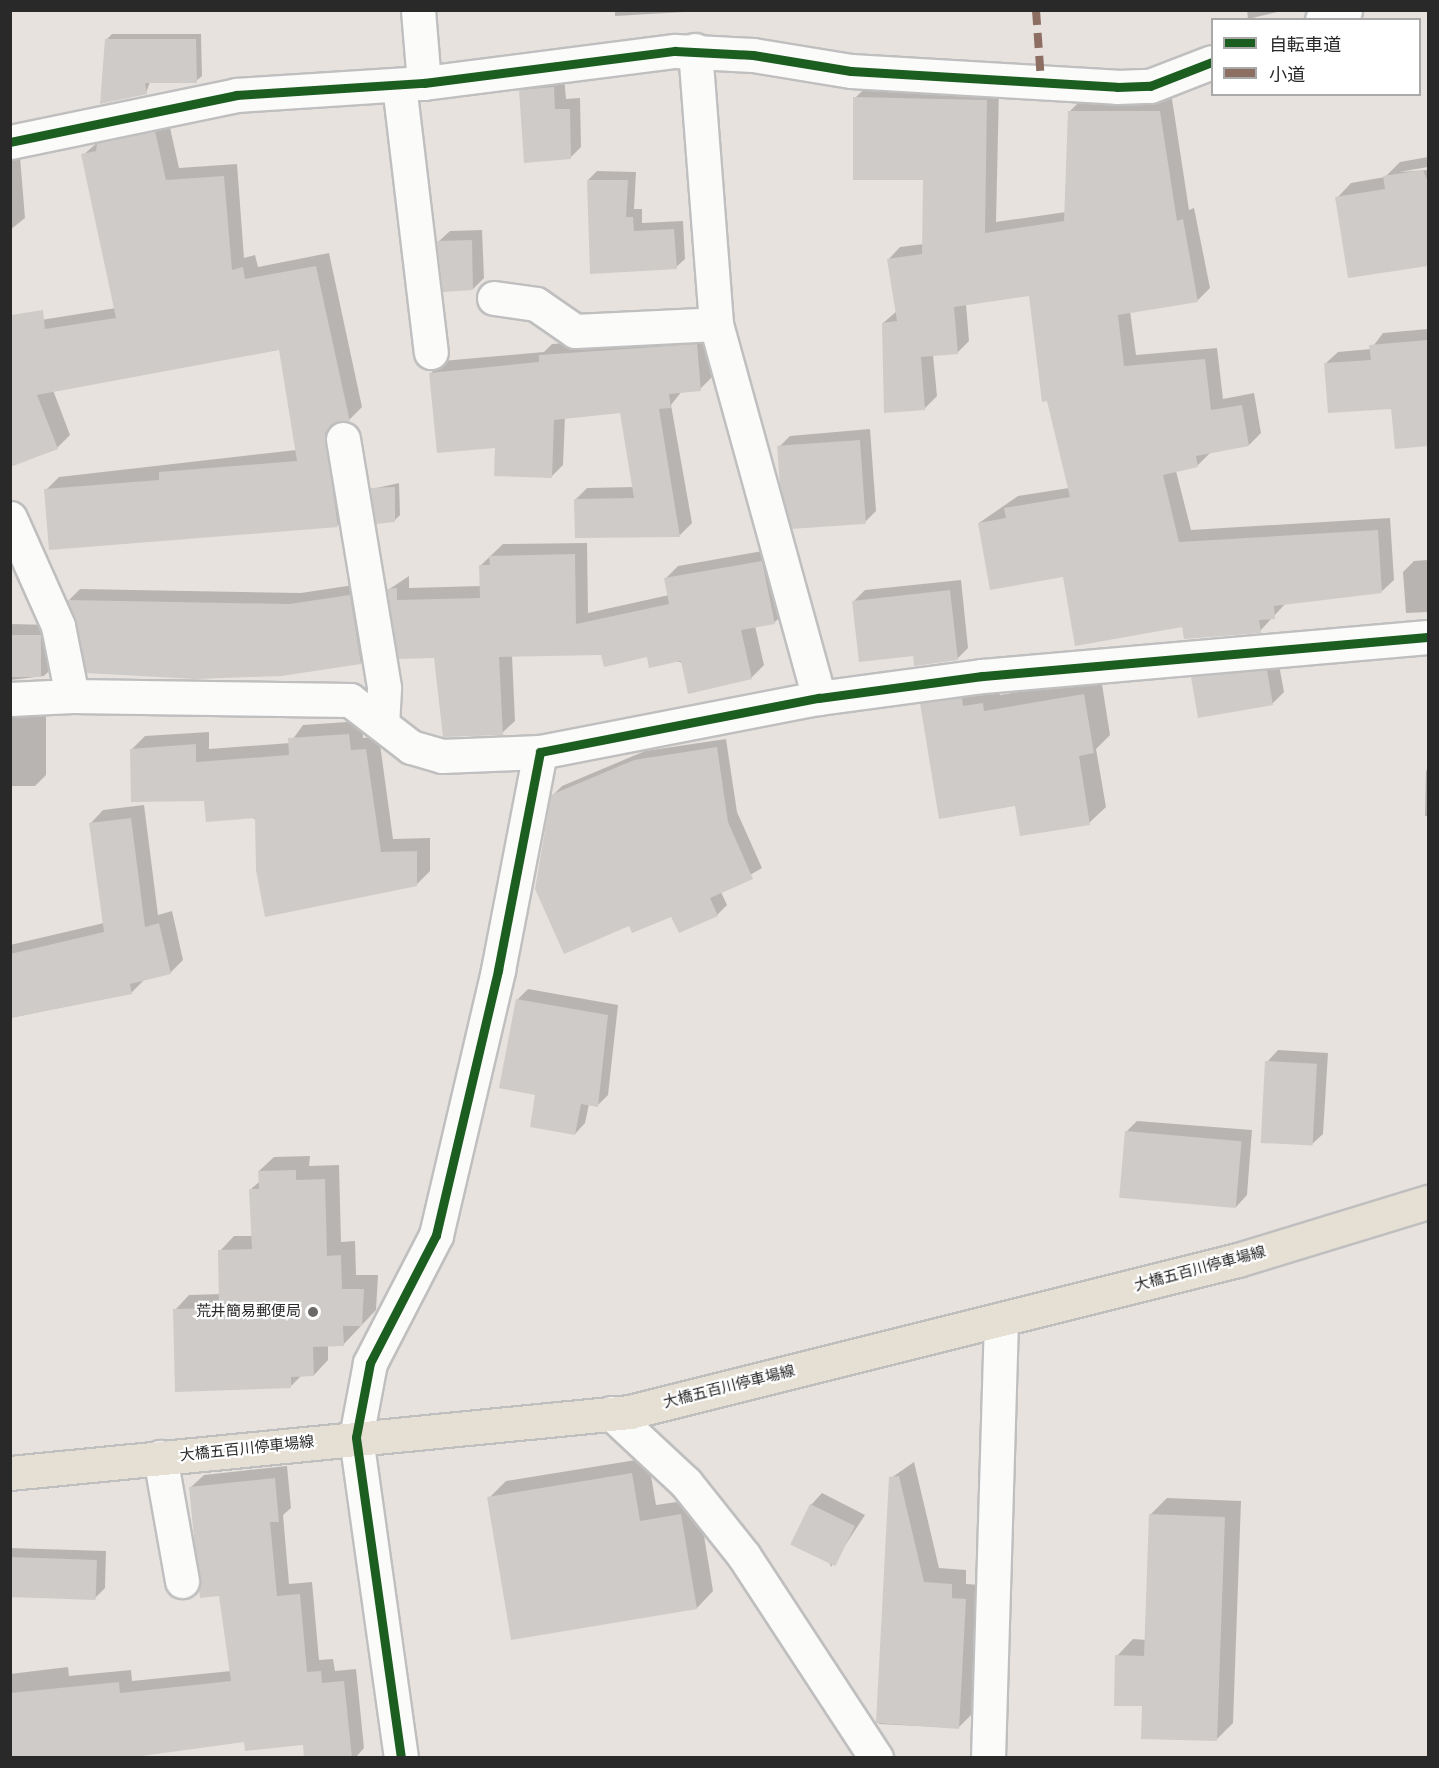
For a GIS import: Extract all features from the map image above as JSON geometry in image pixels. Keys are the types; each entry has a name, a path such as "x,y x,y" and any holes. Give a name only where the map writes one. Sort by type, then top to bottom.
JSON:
{"main road":[{"name":"大橋五百川停車場線","path":"10,1473 611,1413 1000,1320 1238,1260 1428,1202"}],"street":[{"path":"418,10 411,84 431,352"},
{"path":"1327,18 1345,10"},
{"path":"695,50 716,324 819,698"},
{"path":"10,142 236,95 411,84 695,50 852,71 1117,87 1150,86 1211,62"},
{"path":"494,298 536,304 575,331 716,324"},
{"path":"344,439 384,688 382,724"},
{"path":"10,518 58,626 72,696"},
{"path":"10,699 72,696 350,700 411,747 442,756 540,752 819,698 982,676 1428,637"},
{"path":"401,1758 356,1437 370,1363 436,1235 498,969 540,752"},
{"path":"988,1758 1000,1320"},
{"path":"611,1413 686,1483 744,1556 876,1758"},
{"path":"160,1457 182,1581"}],"building":[{"path":"105,39 196,39 197,83 145,83 147,94 100,104"},
{"path":"554,87 555,109 570,109 571,159 524,163 519,90"},
{"path":"853,97 987,100 985,233 1064,221 1068,111 1160,111 1177,221 1183,219 1198,302 1118,315 1124,366 1205,359 1211,410 1242,405 1249,446 1196,456 1198,467 1163,475 1179,542 1378,530 1382,593 1274,606 1275,619 1259,620 1261,633 1184,639 1182,627 1075,646 1063,577 990,590 978,523 1006,518 1004,508 1070,497 1047,401 1042,402 1029,296 954,307 958,354 921,357 925,410 884,413 882,323 897,321 887,259 922,254 923,180 853,180"},
{"path":"155,131 166,180 224,176 232,270 243,267 245,279 316,266 350,422 332,424 325,433 338,527 49,550 44,489 159,480 159,472 297,461 279,350 37,395 58,449 10,467 11,315 43,310 45,329 116,318 81,154 96,151 97,143"},
{"path":"1423,170 1428,182 1428,266 1348,278 1335,197 1385,189 1383,176"},
{"path":"587,180 628,180 626,217 633,217 634,231 674,229 677,269 590,274"},
{"path":"472,240 473,290 443,292 437,241"},
{"path":"1428,340 1428,446 1395,449 1391,409 1328,413 1324,363 1371,360 1369,345"},
{"path":"697,344 701,391 669,394 671,408 659,409 680,537 575,538 574,499 634,498 620,413 554,420 552,478 494,476 495,448 437,453 429,373 539,362 539,355"},
{"path":"860,440 866,524 783,530 777,446"},
{"path":"395,487 395,522 376,524 370,488"},
{"path":"575,554 576,624 669,604 664,578 762,561 775,624 741,630 752,679 688,694 681,661 649,668 647,657 604,667 601,655 499,657 503,735 443,737 434,658 398,659 387,589 397,588 397,600 480,598 479,565 490,565 489,556"},
{"path":"950,590 958,660 914,666 913,656 859,662 852,601"},
{"path":"350,595 361,664 281,676 195,679 86,673 67,600 289,604"},
{"path":"10,635 41,635 41,677 10,677"},
{"path":"1267,670 1273,705 1198,718 1191,677"},
{"path":"1084,694 1094,753 1079,756 1090,825 1020,836 1015,806 939,819 920,703 962,698 963,706 983,703 984,711"},
{"path":"349,734 351,750 366,749 381,852 417,851 417,886 265,917 256,870 255,818 206,822 204,801 131,802 130,749 196,744 196,762 289,755 288,738"},
{"path":"717,747 728,822 753,879 710,898 718,916 679,933 671,917 632,933 629,926 564,954 535,889 551,795 634,760"},
{"path":"131,818 145,927 159,923 171,974 130,984 132,994 10,1018 10,954 104,932 89,823"},
{"path":"516,999 608,1015 598,1107 581,1104 575,1135 530,1127 535,1095 499,1088"},
{"path":"1265,1061 1317,1064 1313,1146 1261,1143"},
{"path":"1125,1131 1242,1141 1236,1208 1119,1198"},
{"path":"296,1170 296,1180 325,1179 327,1256 341,1255 342,1289 364,1289 362,1326 343,1326 344,1346 313,1347 314,1376 291,1377 291,1388 175,1392 173,1309 219,1308 218,1250 252,1249 249,1189 259,1189 258,1171"},
{"path":"632,1473 640,1521 681,1514 697,1609 511,1640 487,1497"},
{"path":"899,1476 924,1582 952,1584 952,1598 966,1599 959,1729 876,1723 889,1477"},
{"path":"275,1478 279,1522 270,1522 277,1596 300,1594 307,1672 321,1671 322,1683 344,1681 352,1758 304,1758 303,1745 245,1751 244,1742 127,1758 10,1758 10,1693 119,1682 120,1693 231,1681 219,1596 200,1598 189,1487"},
{"path":"810,1504 855,1526 835,1566 790,1544"},
{"path":"1149,1514 1225,1517 1217,1741 1141,1739 1142,1706 1114,1706 1115,1655 1144,1656"},
{"path":"10,1557 97,1560 96,1600 10,1597"}],"marked path":[{"path":"1036,10 1041,81"}],"cycle path":[{"path":"10,142 236,95 424,83 675,51 753,55 851,71 1117,87 1150,86 1211,62"},
{"path":"401,1758 356,1437 370,1363 436,1235 498,970 540,752 819,698 982,676 1428,637"}],"place":[{"name":"荒井簡易郵便局","path":"313,1312"}]}
